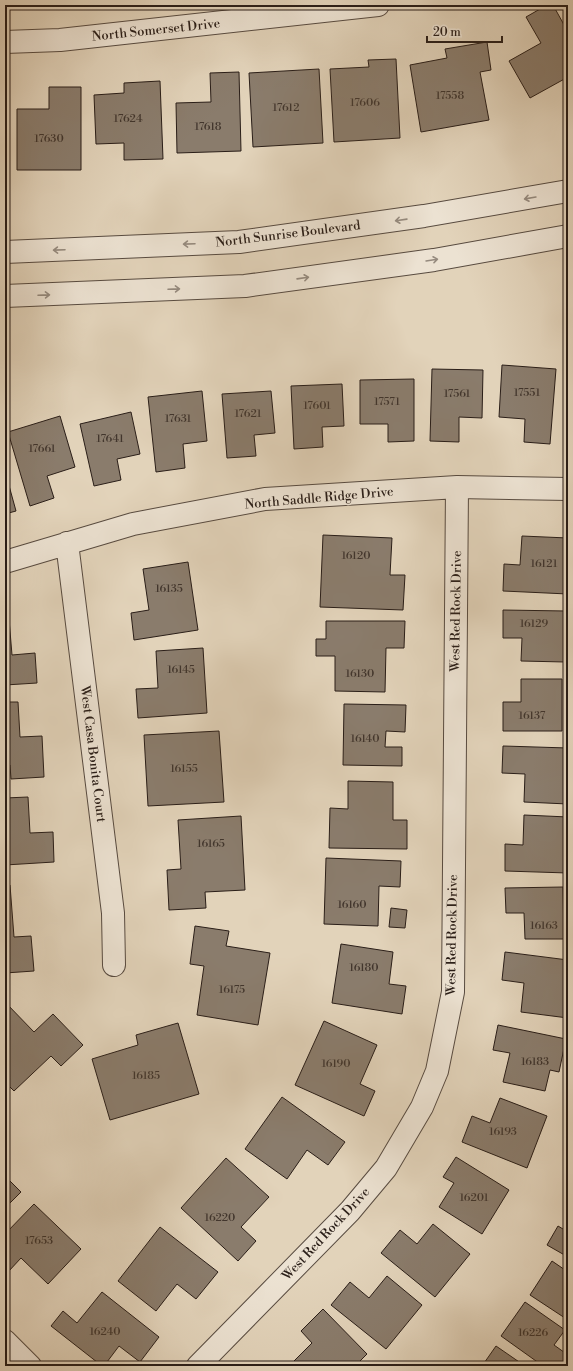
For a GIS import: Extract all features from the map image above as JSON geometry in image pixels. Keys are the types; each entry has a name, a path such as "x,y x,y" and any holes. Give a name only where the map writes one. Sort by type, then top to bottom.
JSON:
{"street":[{"name":"North Somerset Drive","path":"5,42 60,40 283,10 378,5"},
{"name":"North Sunrise Boulevard","path":"5,252 239,242 424,216 568,191"},
{"path":"5,296 245,286 434,260 568,236"},
{"name":"North Saddle Ridge Drive","path":"5,562 132,524 265,499 457,487 568,489"},
{"name":"West Red Rock Drive","path":"198,1366 350,1211 386,1168 422,1107 437,1071 453,992 457,487"},
{"name":"West Casa Bonita Court","path":"67,543 112,913 114,965"},
{"path":"5,1341 30,1366"}],"building":[{"path":"547,5 553,5 568,32 568,77 530,98 509,61 541,43 526,17"},
{"path":"487,42 491,70 480,72 489,120 421,132 410,65 447,58 445,49"},
{"path":"396,59 400,138 334,142 330,69 369,67 368,60"},
{"path":"319,69 323,143 253,147 249,73"},
{"path":"239,72 241,151 177,153 176,103 211,102 210,73"},
{"path":"160,81 163,159 124,160 124,143 96,144 94,95 124,93 124,83"},
{"path":"49,87 81,87 81,170 17,170 17,109 49,109"},
{"path":"502,365 556,369 550,444 524,442 525,419 499,417"},
{"path":"432,369 483,370 482,418 459,417 459,442 430,441"},
{"path":"414,379 414,441 388,442 388,424 360,424 360,380"},
{"path":"342,384 344,426 322,427 323,447 294,449 291,386"},
{"path":"202,391 207,441 183,444 185,468 156,472 148,397"},
{"path":"271,391 275,433 254,435 256,456 227,458 222,394"},
{"path":"131,412 140,454 117,459 121,480 94,486 80,424"},
{"path":"60,416 75,467 47,476 54,498 30,506 8,432"},
{"path":"5,471 16,511 5,514"},
{"path":"323,535 392,538 390,575 405,575 403,610 320,607"},
{"path":"522,536 568,538 568,594 503,591 504,564 520,565"},
{"path":"188,562 198,630 134,640 131,613 149,610 143,569"},
{"path":"503,610 566,611 565,662 521,661 522,638 503,638"},
{"path":"9,619 12,655 35,653 37,683 5,685 5,620"},
{"path":"326,621 405,621 404,648 386,648 385,692 335,691 335,656 316,656 316,639 326,639"},
{"path":"203,648 207,713 138,718 136,689 158,688 156,651"},
{"path":"521,679 562,679 562,731 503,731 503,702 521,702"},
{"path":"5,702 18,702 20,737 42,736 44,777 11,779 10,765 5,765"},
{"path":"344,704 406,705 405,732 386,731 385,747 402,747 402,766 343,765"},
{"path":"219,731 224,802 148,806 144,735"},
{"path":"503,746 568,748 568,804 524,802 525,774 502,773"},
{"path":"348,781 393,782 393,820 407,820 407,849 329,848 330,808 348,809"},
{"path":"28,797 30,833 53,832 54,862 5,865 5,798"},
{"path":"524,815 568,817 568,873 505,871 505,844 523,845"},
{"path":"241,816 245,890 205,892 206,908 169,910 167,870 181,869 178,820"},
{"path":"326,858 401,861 400,887 379,886 378,926 324,924"},
{"path":"5,885 10,885 14,937 31,936 34,971 5,973"},
{"path":"563,887 564,939 525,939 524,913 506,913 505,888"},
{"path":"391,908 407,910 405,928 389,927"},
{"path":"195,926 229,931 226,946 270,953 258,1025 197,1015 204,966 190,964"},
{"path":"341,944 393,952 389,984 406,986 402,1014 332,1003"},
{"path":"505,952 568,960 568,1018 521,1012 524,983 502,980"},
{"path":"5,1002 34,1032 53,1014 83,1045 61,1066 51,1056 14,1091 5,1082"},
{"path":"324,1021 377,1045 360,1084 375,1091 364,1116 295,1085"},
{"path":"178,1023 199,1094 110,1120 92,1059 138,1045 136,1035"},
{"path":"498,1025 566,1039 559,1072 550,1070 545,1091 503,1082 510,1053 493,1050"},
{"path":"282,1097 345,1142 328,1165 307,1150 287,1179 245,1149"},
{"path":"500,1098 547,1116 527,1168 462,1142 472,1116 490,1123"},
{"path":"456,1157 509,1190 482,1234 439,1207 454,1183 443,1177"},
{"path":"226,1158 269,1197 241,1227 256,1241 238,1261 181,1208"},
{"path":"5,1176 21,1192 5,1208"},
{"path":"34,1204 81,1249 48,1284 21,1258 8,1272 5,1269 5,1234"},
{"path":"433,1224 470,1254 435,1297 381,1253 400,1230 417,1244"},
{"path":"558,1226 568,1232 568,1257 547,1245"},
{"path":"160,1227 218,1272 196,1299 177,1284 156,1311 118,1281"},
{"path":"552,1261 568,1272 568,1320 530,1295"},
{"path":"387,1276 422,1305 386,1349 331,1305 350,1282 369,1298"},
{"path":"102,1292 159,1337 140,1362 119,1346 104,1366 102,1366 51,1326 63,1311 77,1323"},
{"path":"525,1302 565,1330 554,1345 568,1355 568,1360 564,1366 543,1366 501,1336"},
{"path":"323,1309 367,1354 355,1366 297,1366 293,1362 312,1343 301,1331"},
{"path":"496,1346 525,1366 482,1366"}]}
